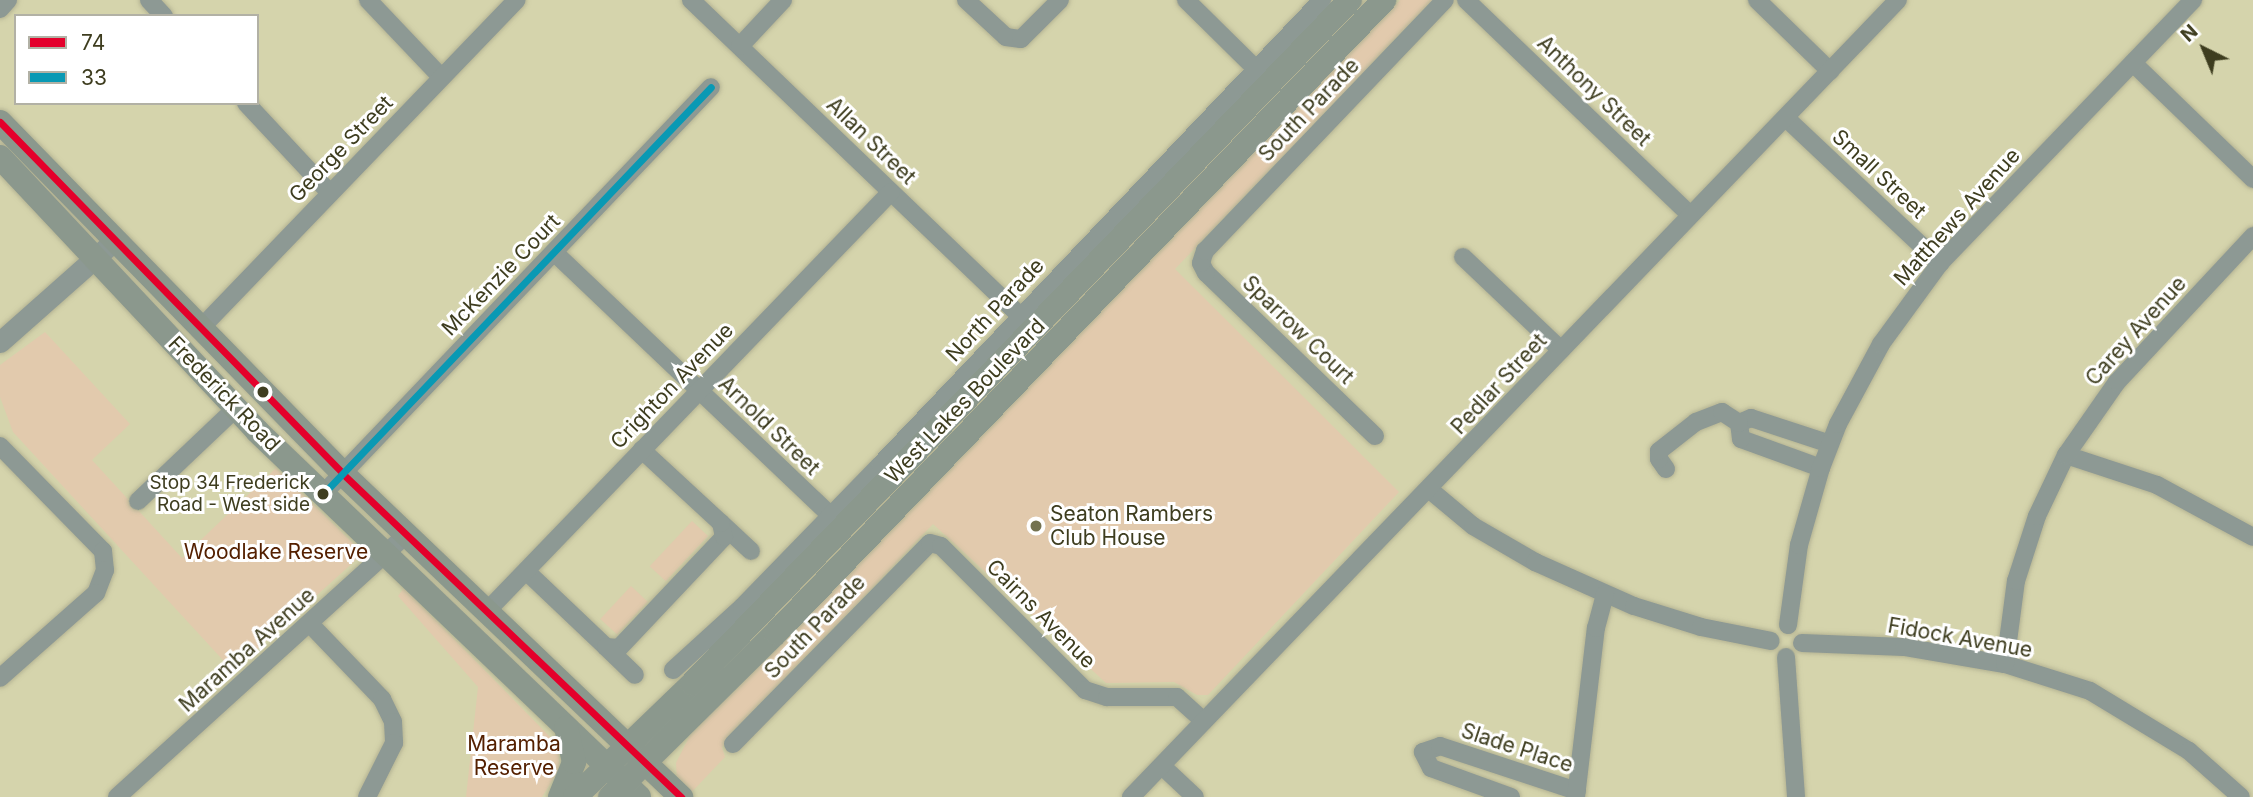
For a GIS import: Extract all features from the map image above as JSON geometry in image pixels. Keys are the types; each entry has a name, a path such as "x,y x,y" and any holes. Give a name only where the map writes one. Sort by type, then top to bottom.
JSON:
{"main road":[{"name":"West Lakes Boulevard","path":"575,797 620,786 653,722 683,677 1350,0"},
{"name":"West Lakes Boulevard","path":"636,753 684,722 776,633 1384,0"},
{"name":"Frederick Road","path":"0,122 113,242 342,474 680,796"},
{"name":"Frederick Road","path":"0,157 236,408 566,728 620,786"},
{"path":"592,712 653,722"},
{"path":"680,796 668,766 684,722"},
{"path":"560,797 574,762 566,728"}],"street":[{"path":"0,9 8,0"},
{"path":"149,0 161,14"},
{"path":"368,0 441,77"},
{"name":"George Street","path":"199,330 517,0"},
{"name":"Allan Street","path":"691,0 1020,315"},
{"path":"740,46 783,0"},
{"path":"966,0 1006,37 1021,39 1060,0"},
{"path":"1186,0 1255,68"},
{"name":"North Parade","path":"683,677 698,647 831,516 1322,0"},
{"name":"South Parade","path":"1205,251 1445,0"},
{"name":"Anthony Street","path":"1466,0 1690,215"},
{"path":"1757,0 1830,71"},
{"name":"Pedlar Street","path":"1131,797 1430,490 1898,0"},
{"name":"Matthews Avenue","path":"1788,625 1799,545 1821,468 1830,444 1881,344 1940,262 2193,0"},
{"path":"2133,63 2253,178"},
{"name":"McKenzie Court","path":"323,494 711,87"},
{"path":"248,105 330,193"},
{"name":"Small Street","path":"1786,118 1940,262"},
{"name":"Crighton Avenue","path":"486,612 891,192"},
{"name":"Carey Avenue","path":"2005,664 2016,581 2036,516 2066,455 2117,382 2253,236"},
{"path":"0,342 113,242"},
{"name":"Sparrow Court","path":"1205,251 1201,262 1206,273 1375,436"},
{"name":"Arnold Street","path":"555,253 831,516"},
{"path":"1463,257 1562,350"},
{"path":"138,501 236,408"},
{"path":"1666,469 1659,459 1659,451 1696,422 1721,412 1739,422 1751,418 1830,444"},
{"path":"1739,422 1741,439 1821,468"},
{"path":"0,446 103,551 106,570 96,593 0,678"},
{"path":"642,450 751,551"},
{"path":"2066,455 2157,485 2253,537"},
{"path":"1430,490 1473,526 1535,562 1605,594 1701,628 1771,641"},
{"path":"606,647 619,648 724,537 721,523"},
{"name":"Maramba Avenue","path":"117,797 311,625 406,535"},
{"name":"South Parade","path":"733,744 930,543"},
{"name":"Cairns Avenue","path":"930,543 941,546 1085,690 1107,697 1177,697 1204,721"},
{"path":"526,570 635,675"},
{"path":"1577,794 1596,628 1605,594"},
{"path":"311,625 382,699 393,722 394,743 367,797"},
{"path":"1788,625 1797,629 1802,643 1797,653 1786,657 1775,653 1771,641 1776,630 1788,625"},
{"name":"Fidock Avenue","path":"1802,643 1904,647 2005,664 2090,691 2189,751 2241,797"},
{"path":"1786,657 1796,797"},
{"name":"Slade Place","path":"1511,797 1431,768 1423,752 1440,747 1577,794"},
{"path":"1162,766 1195,797"}],"green space":[{"path":"1400,0 1433,0 1175,269 1399,492 1208,695 1197,695 1174,682 1106,683 933,524 728,740 722,747 725,757 687,797 677,780 676,763 693,729"},
{"name":"Woodlake Reserve","path":"45,332 130,424 92,460 182,558 276,468 357,547 357,559 233,671 13,432 0,397 0,365"},
{"path":"692,521 708,536 666,581 650,566"},
{"path":"631,586 648,602 617,635 600,619"},
{"name":"Maramba Reserve","path":"404,588 559,746 559,770 542,797 466,797 478,687 398,596"}],"transit line":[{"name":"33","path":"323,494 711,87"},
{"name":"74","path":"0,122 343,474 681,797"}],"place":[{"name":"Stop 34 Frederick Road - West side","path":"323,494"},
{"name":"Seaton Rambers Club House","path":"1036,526"}]}
